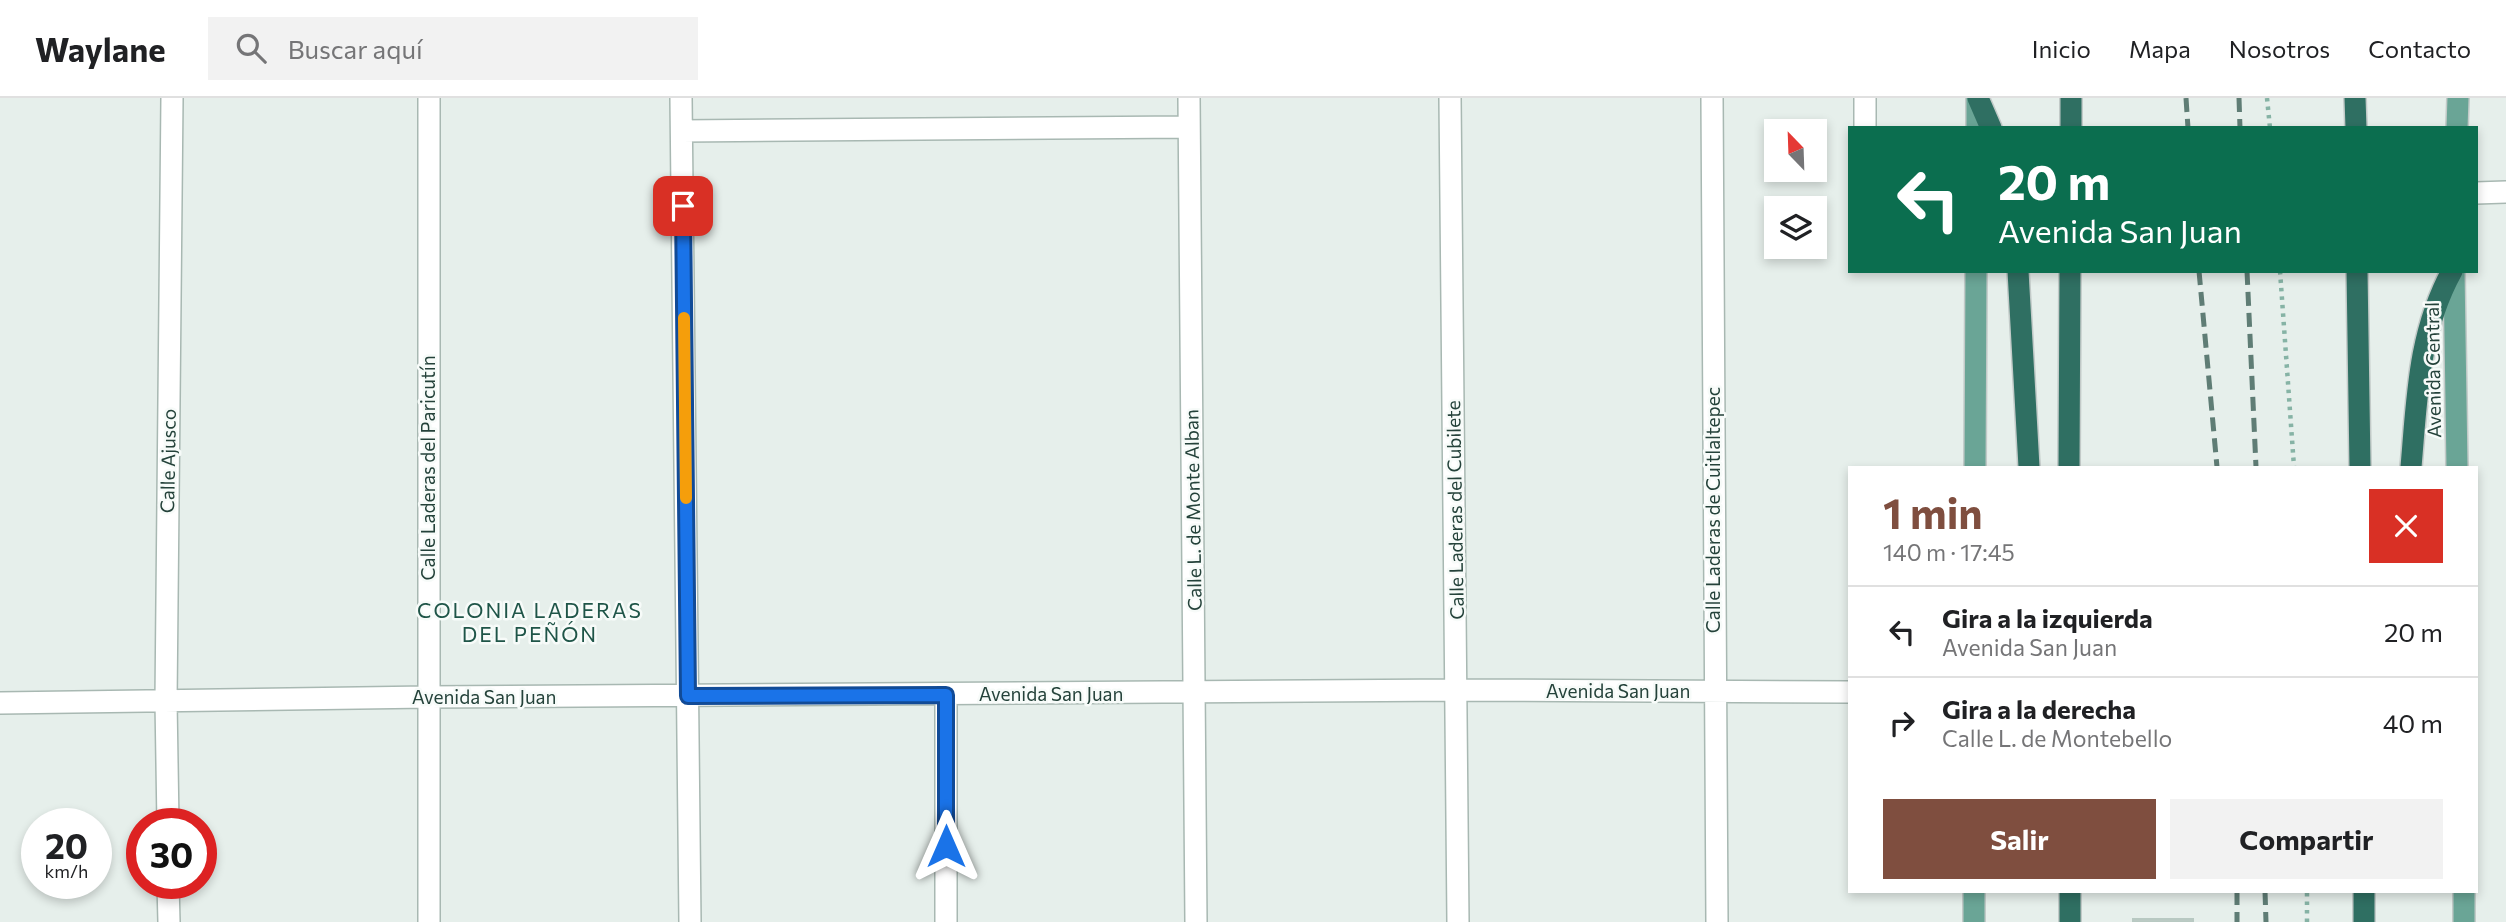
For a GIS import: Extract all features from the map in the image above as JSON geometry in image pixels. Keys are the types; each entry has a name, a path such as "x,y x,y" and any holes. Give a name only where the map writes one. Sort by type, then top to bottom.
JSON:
{"highway":[{"path":"1977,98 1990,126"},
{"path":"2071,98 2071,126"},
{"path":"2355,98 2356,126"},
{"path":"2018,273 2029,466"},
{"path":"2069,466 2070,273"},
{"path":"2357,273 2360,466"},
{"path":"2412,466 2419,368 2439,295 2452,273"},
{"path":"2070,893 2070,922"},
{"path":"2364,893 2364,922"}],"main road":[{"path":"1977,98 1977,126"},
{"path":"2457,126 2458,98"},
{"path":"1975,466 1976,273"},
{"name":"Avenida Central","path":"2453,273 2457,466"},
{"path":"1974,893 1974,922"},
{"path":"2464,893 2464,922"}],"street":[{"name":"Calle Ajusco","path":"167,808 172,98"},
{"name":"Calle Laderas del Paricutín","path":"429,98 429,922"},
{"path":"681,98 690,922"},
{"name":"Calle L. de Monte Alban","path":"1189,98 1196,922"},
{"name":"Calle Laderas del Cubilete","path":"1450,98 1458,922"},
{"name":"Calle Laderas de Cuitlaltepec","path":"1712,98 1717,922"},
{"path":"1865,98 1865,126"},
{"path":"682,131 1188,127"},
{"path":"2478,193 2506,192"},
{"name":"Avenida San Juan","path":"0,703 428,697 1457,690 1848,692"},
{"path":"946,695 946,922"},
{"path":"168,899 169,922"}],"path":[{"path":"2267,98 2270,126"},
{"path":"2280,273 2294,466"},
{"path":"2307,893 2307,922"}],"building":[{"path":"2133,919 2193,919 2193,922 2133,922"}],"railway":[{"path":"2186,98 2188,126"},
{"path":"2239,98 2240,126"},
{"path":"2199,273 2217,466"},
{"path":"2247,273 2256,466"},
{"path":"2237,893 2237,922"},
{"path":"2265,893 2266,922"}],"slow traffic":[{"path":"684,318 686,498"}],"district":[{"name":"COLONIA LADERAS DEL PEÑÓN","path":"530,623"}],"route":[{"path":"683,206 688,696 946,695 946,846"}]}
